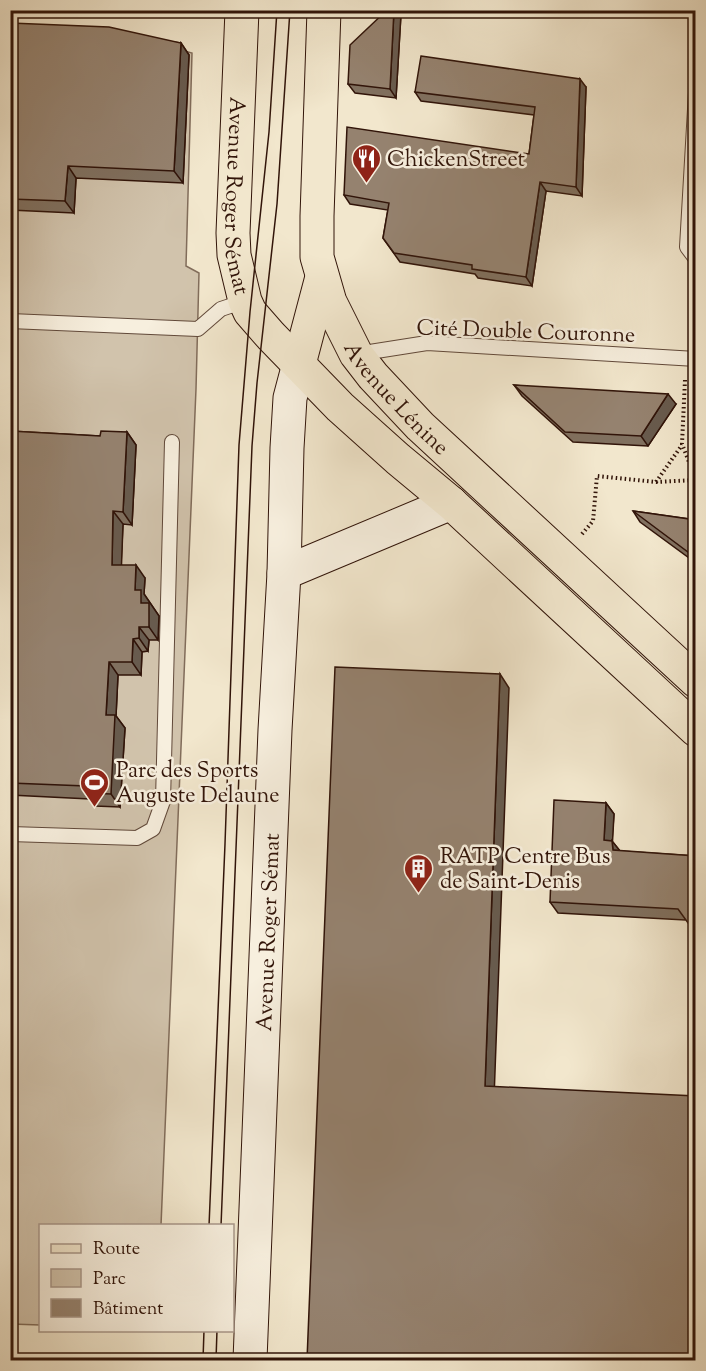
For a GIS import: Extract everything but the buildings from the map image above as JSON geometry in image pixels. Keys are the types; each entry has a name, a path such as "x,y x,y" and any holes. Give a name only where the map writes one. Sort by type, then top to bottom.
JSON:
{"main road":[{"name":"Avenue Roger Sémat","path":"242,10 234,255 245,301 250,312 299,364"},
{"name":"Avenue Lénine","path":"324,10 316,216 317,257 330,302 356,354 373,376 420,426 696,681"},
{"path":"299,364 322,278"},
{"name":"Avenue Lénine","path":"299,364 340,407 451,503 696,730"}],"street":[{"name":"Avenue Roger Sémat","path":"271,336 290,398"},
{"name":"Avenue Roger Sémat","path":"250,1360 290,398 299,364"},
{"path":"284,573 451,503"}],"lane":[{"path":"696,92 687,247 696,259"},
{"path":"10,321 198,329 221,309 245,301"},
{"name":"Cité Double Couronne","path":"356,354 427,343 691,359"},
{"path":"10,834 137,838 153,829 163,801 172,442"}],"path":[{"path":"562,557 593,521 597,476 656,482 696,480 682,444 691,359"},
{"path":"656,482 682,444"}],"green space":[{"name":"Parc des Sports Auguste Delaune","path":"11,25 98,27 192,53 186,266 199,273 196,389 161,1224 39,1224 39,1325 11,1324"}],"tram line":[{"path":"209,1224 239,445 269,132 277,10"},
{"path":"221,1224 252,446 277,204 290,10"},
{"path":"203,1360 204,1332"},
{"path":"216,1360 217,1332"}],"place":[{"name":"ChickenStreet","path":"366,184"},
{"name":"Parc des Sports Auguste Delaune","path":"95,808"},
{"name":"RATP Centre Bus de Saint-Denis","path":"419,894"}]}
